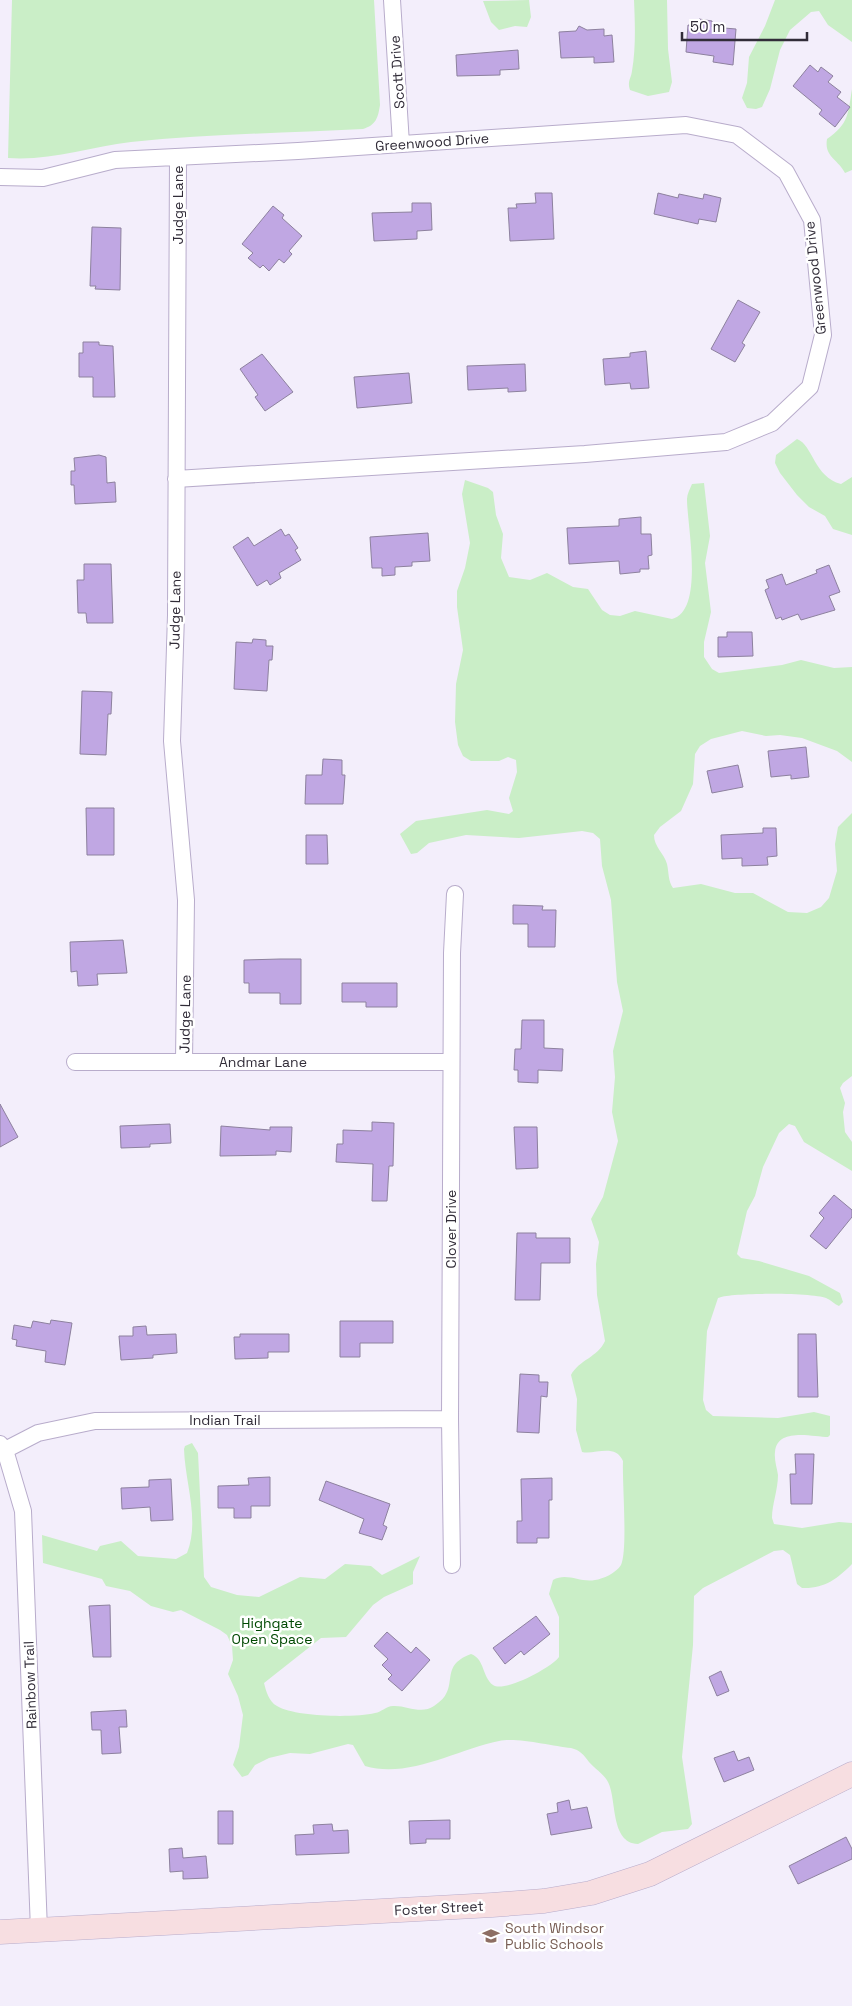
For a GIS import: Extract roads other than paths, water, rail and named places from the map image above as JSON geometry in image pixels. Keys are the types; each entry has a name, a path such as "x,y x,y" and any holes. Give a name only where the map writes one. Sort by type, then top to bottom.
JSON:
{"street":[{"name":"Scott Drive","path":"392,0 401,144"},
{"name":"Greenwood Drive","path":"0,177 43,178 114,160 401,144 686,125 737,135 786,172 812,220 823,335 810,387 772,423 726,442 585,454 176,479"},
{"name":"Judge Lane","path":"178,157 176,615 172,741 186,900 184,1061"},
{"name":"Clover Drive","path":"452,1565 450,1419 451,1062 452,954 455,894"},
{"name":"Andmar Lane","path":"76,1062 451,1062"},
{"name":"Indian Trail","path":"2,1447 38,1433 94,1421 450,1419"},
{"name":"Rainbow Trail","path":"2,1447 23,1511 40,1930"},
{"name":"Foster Street","path":"0,1932 492,1905 544,1901 591,1893 650,1874 852,1774"}],"place":[{"name":"South Windsor Public Schools","path":"491,1936"}],"park label":[{"name":"Highgate Open Space","path":"272,1632"}]}
